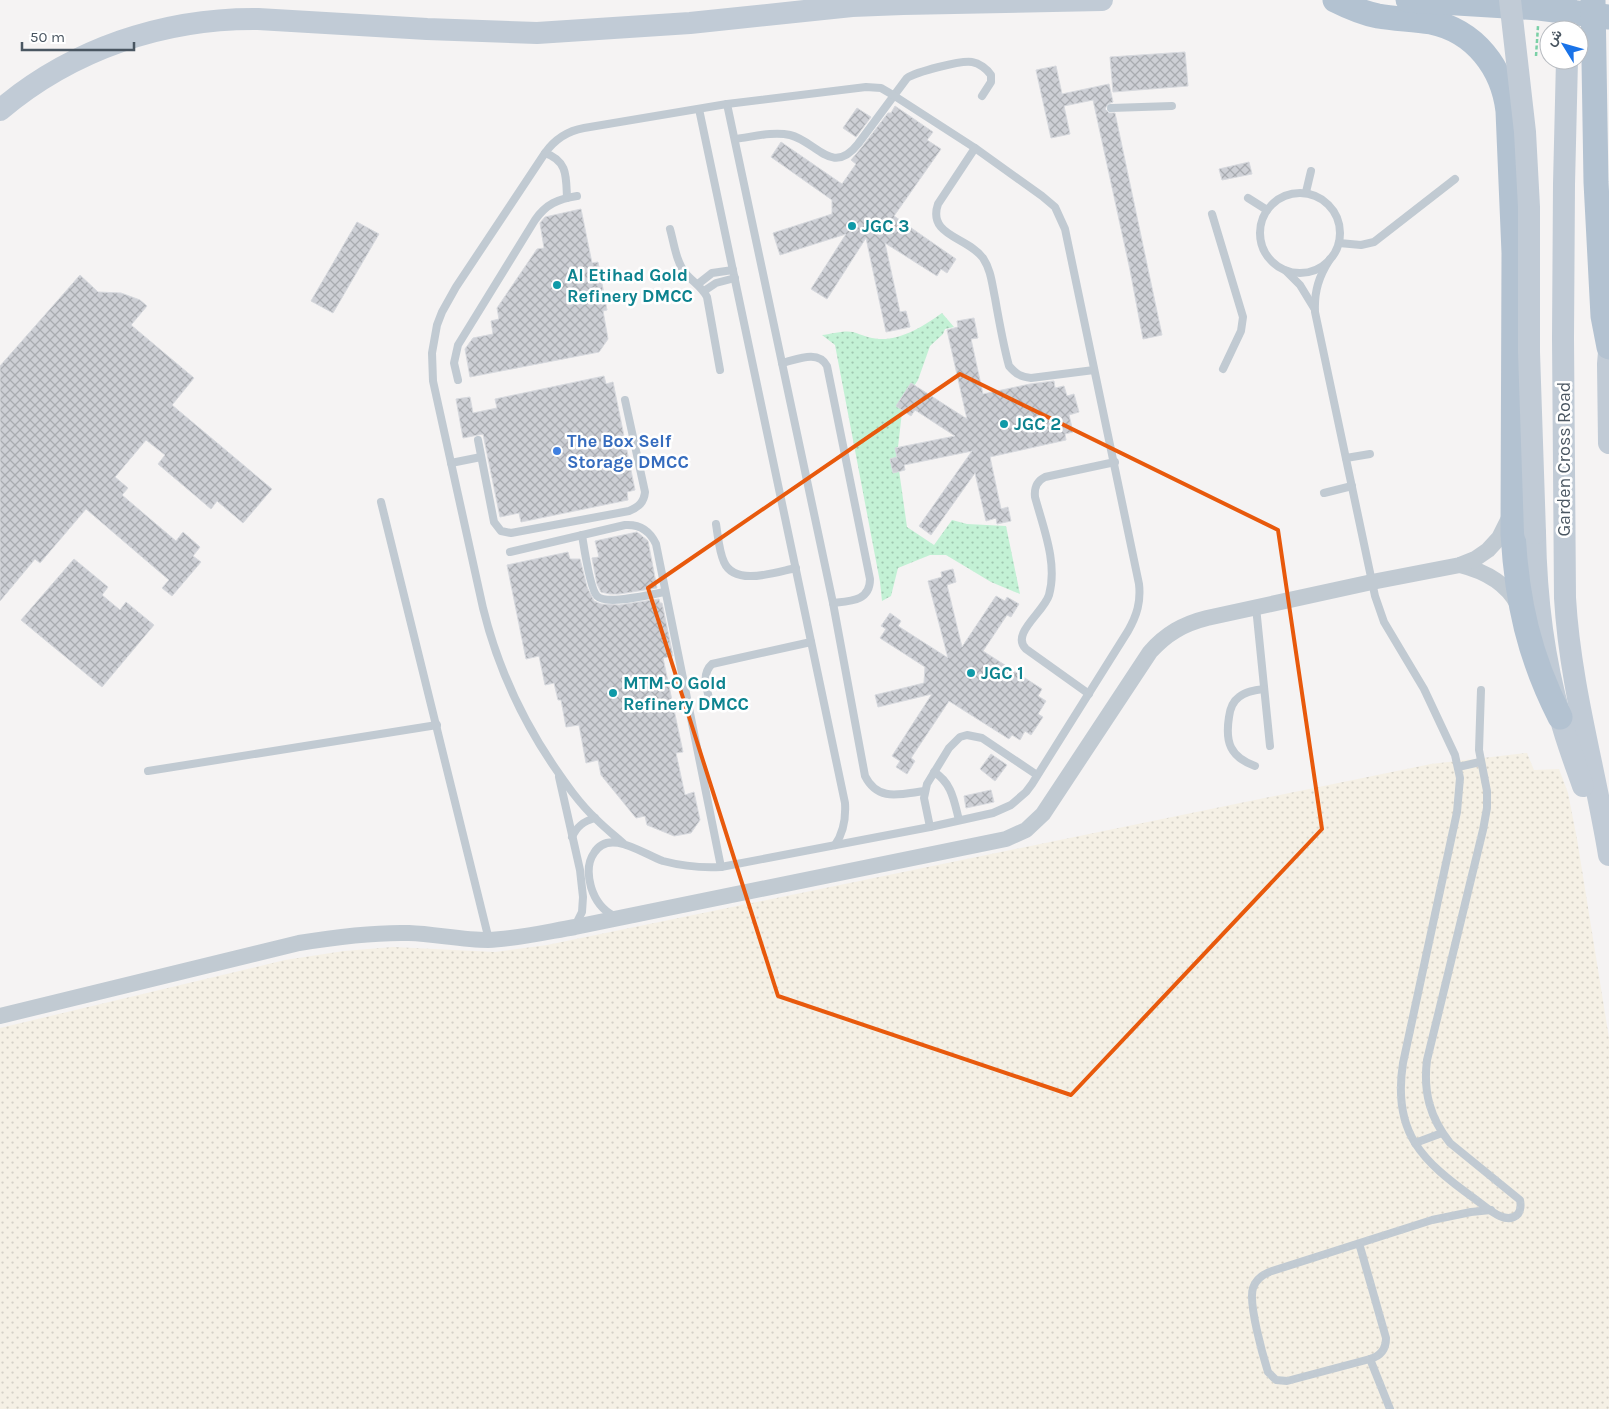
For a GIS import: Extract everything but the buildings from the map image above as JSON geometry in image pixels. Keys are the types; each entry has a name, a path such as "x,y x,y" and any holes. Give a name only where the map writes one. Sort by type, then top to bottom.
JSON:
{"main road":[{"path":"0,110 43,79 85,56 134,36 198,22 258,19 427,29 537,33 690,23 877,5 1102,0"},
{"path":"1335,0 1378,16 1433,22 1448,27 1461,34 1485,53 1494,66 1505,90 1508,111 1514,253 1513,508 1515,560 1522,613 1540,676 1560,717"},
{"path":"1408,0 1567,13 1599,10 1596,182 1603,316 1609,348"},
{"path":"1510,0 1525,132 1536,572 1541,626 1560,717 1593,814 1608,851"},
{"name":"Garden Cross Road","path":"1567,70 1563,338 1566,617 1575,686 1608,851"},
{"path":"1609,352 1609,443"}],"street":[{"path":"0,1016 299,943 335,936 410,933 489,940 525,936 1006,839 1026,830 1043,814 1142,663 1159,642 1169,634 1193,622 1256,607 1460,565 1482,554 1499,538 1508,524 1513,508"},
{"path":"1460,565 1480,571 1497,581 1508,590 1522,613"}],"lane":[{"path":"735,140 786,134 799,138 825,155 837,158 843,157 849,154 858,144 903,81 916,73 971,62 979,64 991,75 991,82 982,96"},
{"path":"866,87 881,88 975,148 1042,196 1054,207 1065,229 1139,584 1140,604 1133,622 1037,776 1026,792 1011,805 993,813 930,827 721,867 707,868 664,861 624,844 595,818 569,788 525,720 499,663 489,634 431,367 437,325 442,312 456,287 545,154 558,139 574,130 727,104 866,87"},
{"path":"727,104 834,603 865,776 869,784 885,794 894,795 925,791"},
{"path":"1111,108 1172,106"},
{"path":"700,109 845,803 845,822 835,845"},
{"path":"975,148 938,204 936,220 940,228 975,249 986,263 1009,366 1022,377 1031,378 1094,370"},
{"path":"545,154 558,160 563,167 567,198"},
{"path":"1306,192 1311,171"},
{"path":"1339,243 1361,245 1374,242 1455,179"},
{"path":"1316,312 1306,293 1286,271 1269,258 1262,245 1260,230 1262,219 1267,210 1280,198 1288,194 1306,192 1324,200 1337,214 1340,224 1339,243 1324,268 1316,290 1316,312 1375,596 1384,622 1436,712 1452,745 1458,767 1460,789 1456,812 1400,1080 1403,1112 1415,1143 1435,1169 1491,1210 1504,1218 1510,1219 1520,1212 1520,1200 1459,1152 1442,1133 1430,1110 1426,1092 1425,1073 1486,815 1487,791 1480,762 1478,738 1482,690"},
{"path":"458,380 455,372 455,354 462,337 541,212 548,205 577,196"},
{"path":"1248,198 1267,210"},
{"path":"1212,214 1243,317 1241,331 1223,369"},
{"path":"670,229 682,269 698,284 707,297 720,370"},
{"path":"1286,271 1305,273 1314,270 1330,259"},
{"path":"698,284 712,273 733,270"},
{"path":"704,291 716,283 735,278"},
{"path":"782,364 814,356 822,359 827,366 870,579 865,595 860,598 834,603"},
{"path":"478,440 494,522 501,531 506,533 634,509 642,502 645,492 625,400"},
{"path":"1346,458 1370,454"},
{"path":"451,463 482,457"},
{"path":"1089,694 1026,650 1022,642 1021,638 1024,630 1043,608 1051,580 1050,556 1035,487 1045,477 1114,462"},
{"path":"1324,493 1352,486"},
{"path":"381,502 489,940"},
{"path":"716,524 724,562 734,572 748,577 796,568"},
{"path":"510,552 625,525 638,526 653,538 656,544 721,867"},
{"path":"582,535 592,588 601,599 611,600 665,592"},
{"path":"1256,607 1270,746"},
{"path":"708,698 705,675 712,664 811,642"},
{"path":"1255,766 1240,759 1235,753 1228,739 1227,731 1231,708 1238,697 1244,693 1264,689"},
{"path":"148,771 436,725"},
{"path":"930,827 925,791 934,772 954,742 960,737 967,734 982,738 1037,776"},
{"path":"1458,767 1480,762"},
{"path":"558,772 572,837 585,879 600,906 617,918"},
{"path":"934,772 946,781 950,787 959,820"},
{"path":"572,837 579,826 595,818"},
{"path":"575,927 582,912 585,879 595,851 600,846 612,842 624,844"},
{"path":"1415,1143 1442,1133"},
{"path":"1358,1243 1386,1338 1386,1344 1380,1354 1370,1359 1287,1380 1276,1380 1271,1377 1266,1367 1252,1303 1252,1289 1265,1273 1358,1243 1432,1220 1491,1210"},
{"path":"1370,1359 1390,1409"}],"highlighted area":[{"path":"960,374 1278,530 1322,829 1071,1095 778,996 648,588"}],"green space":[{"path":"942,313 954,327 945,329 943,334 930,346 918,380 903,403 897,456 907,527 934,545 952,520 967,524 1006,526 1020,594 991,582 946,555 930,555 898,568 891,596 882,601 835,345 822,335 853,332 879,339 888,339 904,335"}],"sand":[{"path":"1527,753 1534,770 1559,769 1568,793 1609,1038 1609,1409 0,1409 0,1028 285,960 344,951 393,947 495,952 547,945 1431,764"}],"place":[{"name":"JGC 3","path":"852,226"},
{"name":"Al Etihad Gold Refinery DMCC","path":"557,285"},
{"name":"JGC 2","path":"1004,424"},
{"name":"The Box Self Storage DMCC","path":"557,451"},
{"name":"JGC 1","path":"971,673"},
{"name":"MTM-O Gold Refinery DMCC","path":"613,693"}]}
